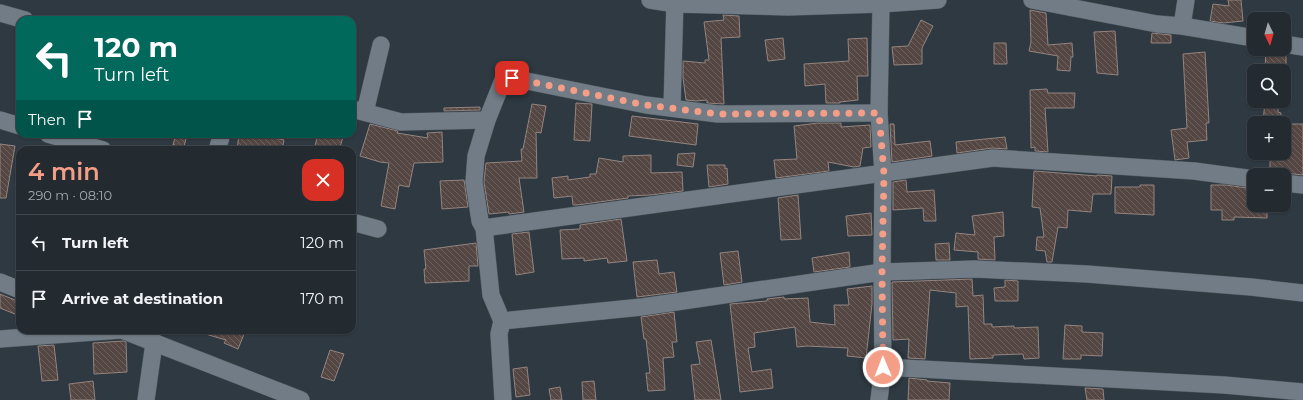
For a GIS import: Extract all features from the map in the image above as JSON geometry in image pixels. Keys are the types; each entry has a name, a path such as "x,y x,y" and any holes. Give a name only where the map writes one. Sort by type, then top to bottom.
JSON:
{"street":[{"path":"650,0 675,2 788,4 881,4 934,0"},
{"path":"1032,0 1157,24 1182,26 1247,37"},
{"path":"1182,26 1186,0"},
{"path":"672,108 675,2"},
{"path":"879,400 883,367 882,272 884,174 879,113 881,4"},
{"path":"0,13 16,17"},
{"path":"381,45 358,111 401,122 487,120"},
{"path":"1291,45 1303,47"},
{"path":"503,400 500,334 502,321 491,295 484,228 480,221 474,182 476,156 487,120 503,80 512,78 646,105 718,114 879,113"},
{"path":"0,120 16,125"},
{"path":"62,138 89,146"},
{"path":"484,228 992,158 1194,170 1247,178"},
{"path":"1291,184 1303,185"},
{"path":"356,223 378,229"},
{"path":"502,321 642,308 882,272 975,269 1087,274 1251,286 1303,293"},
{"path":"0,282 16,288"},
{"path":"0,339 68,334"},
{"path":"137,334 149,337 301,400"},
{"path":"146,400 154,343 149,337"},
{"path":"883,367 1224,385 1303,392"}],"building":[{"path":"1228,0 1241,0 1243,21 1223,23 1210,21 1213,4 1229,6"},
{"path":"1030,10 1046,13 1048,45 1072,43 1073,57 1071,57 1070,71 1057,70 1058,56 1029,51 1031,42"},
{"path":"723,15 739,16 740,37 721,38 724,104 707,103 707,100 686,100 683,78 683,61 705,63 705,60 709,60 704,22 724,20"},
{"path":"921,20 933,26 922,48 922,64 894,65 892,47 908,46"},
{"path":"1115,31 1118,75 1097,73 1094,32"},
{"path":"1152,33 1171,35 1171,43 1151,43"},
{"path":"783,38 785,59 768,61 765,40"},
{"path":"867,38 868,76 857,76 858,100 840,103 826,103 825,84 805,86 804,64 849,61 848,39"},
{"path":"994,43 1006,43 1007,64 994,64"},
{"path":"1205,52 1209,123 1206,123 1207,140 1187,142 1189,158 1175,160 1171,130 1187,128 1183,54"},
{"path":"1266,56 1286,56 1286,64 1265,64"},
{"path":"1047,89 1048,93 1075,93 1074,108 1045,108 1048,152 1035,151 1035,147 1031,148 1030,90"},
{"path":"576,103 592,104 590,141 574,140"},
{"path":"532,104 546,106 541,133 536,132 537,178 519,178 524,212 489,214 484,182 486,163 522,161 521,149 523,149"},
{"path":"480,107 480,110 444,111 444,108"},
{"path":"1264,108 1278,108 1278,112 1281,113 1281,116 1264,116"},
{"path":"632,116 698,124 696,145 629,136"},
{"path":"818,123 841,123 841,127 870,125 871,147 863,148 860,166 854,167 828,162 829,171 776,178 774,160 797,159 794,126"},
{"path":"370,124 398,131 397,133 428,138 427,133 442,132 443,162 414,163 409,187 399,185 395,209 381,206 389,163 360,156"},
{"path":"890,124 894,124 895,145 930,141 932,156 892,162"},
{"path":"1291,124 1303,124 1303,175 1291,174 1291,168 1270,168 1270,160 1291,160"},
{"path":"1005,137 1007,149 992,148 957,153 956,142"},
{"path":"175,138 186,138 184,146 173,145"},
{"path":"238,138 275,138 284,140 283,146 238,146"},
{"path":"317,138 343,138 340,146 315,146"},
{"path":"0,144 15,146 6,198 0,198"},
{"path":"695,153 693,167 677,165 678,154"},
{"path":"651,155 651,173 682,172 683,191 628,196 628,198 577,205 573,205 572,196 554,198 552,178 568,176 568,180 590,177 590,174 596,174 599,158 623,162 623,156"},
{"path":"707,165 725,165 725,169 727,168 728,184 709,187"},
{"path":"1034,171 1112,176 1111,194 1093,194 1091,212 1068,210 1067,228 1058,227 1052,262 1047,262 1045,251 1036,250 1037,237 1044,237 1040,208 1032,207"},
{"path":"464,180 468,207 442,209 440,181"},
{"path":"906,180 907,192 934,190 936,221 924,221 923,208 893,210 893,182"},
{"path":"1140,185 1154,185 1154,215 1115,213 1115,187 1140,187"},
{"path":"1211,185 1226,185 1247,188 1247,212 1267,212 1267,218 1234,217 1234,220 1222,220 1222,210 1211,210"},
{"path":"798,195 801,239 781,240 778,198"},
{"path":"1003,212 1004,236 994,237 995,260 978,259 978,252 954,250 956,233 975,235 972,216"},
{"path":"871,213 872,235 848,236 846,216"},
{"path":"621,219 627,261 608,263 607,258 584,261 584,258 562,259 560,230 580,229 580,225"},
{"path":"529,232 534,272 516,275 512,234"},
{"path":"476,243 478,266 469,266 469,281 425,283 424,269 426,269 424,250"},
{"path":"949,243 950,260 936,260 935,244"},
{"path":"738,251 742,282 724,285 720,253"},
{"path":"849,252 850,267 814,272 812,258"},
{"path":"657,260 659,274 674,272 677,292 637,297 633,262"},
{"path":"972,279 973,296 983,295 984,324 992,324 992,327 1038,327 1039,358 1024,359 1023,354 993,355 993,358 970,359 968,306 956,307 956,293 930,290 925,359 908,358 909,339 893,340 892,282"},
{"path":"1005,280 1018,281 1018,301 995,301 994,288 1005,287"},
{"path":"872,286 872,304 866,358 847,356 848,348 797,347 795,327 754,333 755,347 748,348 752,372 771,369 773,388 740,392 730,304 767,301 767,299 784,297 784,299 808,298 810,322 835,325 834,305 849,305 847,289"},
{"path":"0,294 16,300 16,314 0,308"},
{"path":"674,312 677,342 672,342 674,357 663,358 665,390 648,391 646,373 650,373 646,339 644,339 641,317"},
{"path":"1065,325 1082,326 1082,332 1103,333 1102,356 1081,355 1081,359 1063,359"},
{"path":"205,334 244,334 238,349 224,343 226,340"},
{"path":"711,340 721,400 695,400 691,365 700,364 696,342"},
{"path":"126,342 127,372 94,374 93,343"},
{"path":"54,345 58,380 42,381 38,346"},
{"path":"330,350 344,354 334,381 321,377"},
{"path":"527,367 530,395 516,397 513,369"},
{"path":"909,378 950,383 949,400 908,400"},
{"path":"93,381 95,400 71,400 69,384"},
{"path":"594,381 596,400 583,400 582,382"},
{"path":"560,387 562,400 551,400 549,389"},
{"path":"1085,388 1103,389 1104,400 1087,400"}],"route":[{"path":"512,78 646,105 718,114 879,113 884,174 882,272 883,367"}]}
